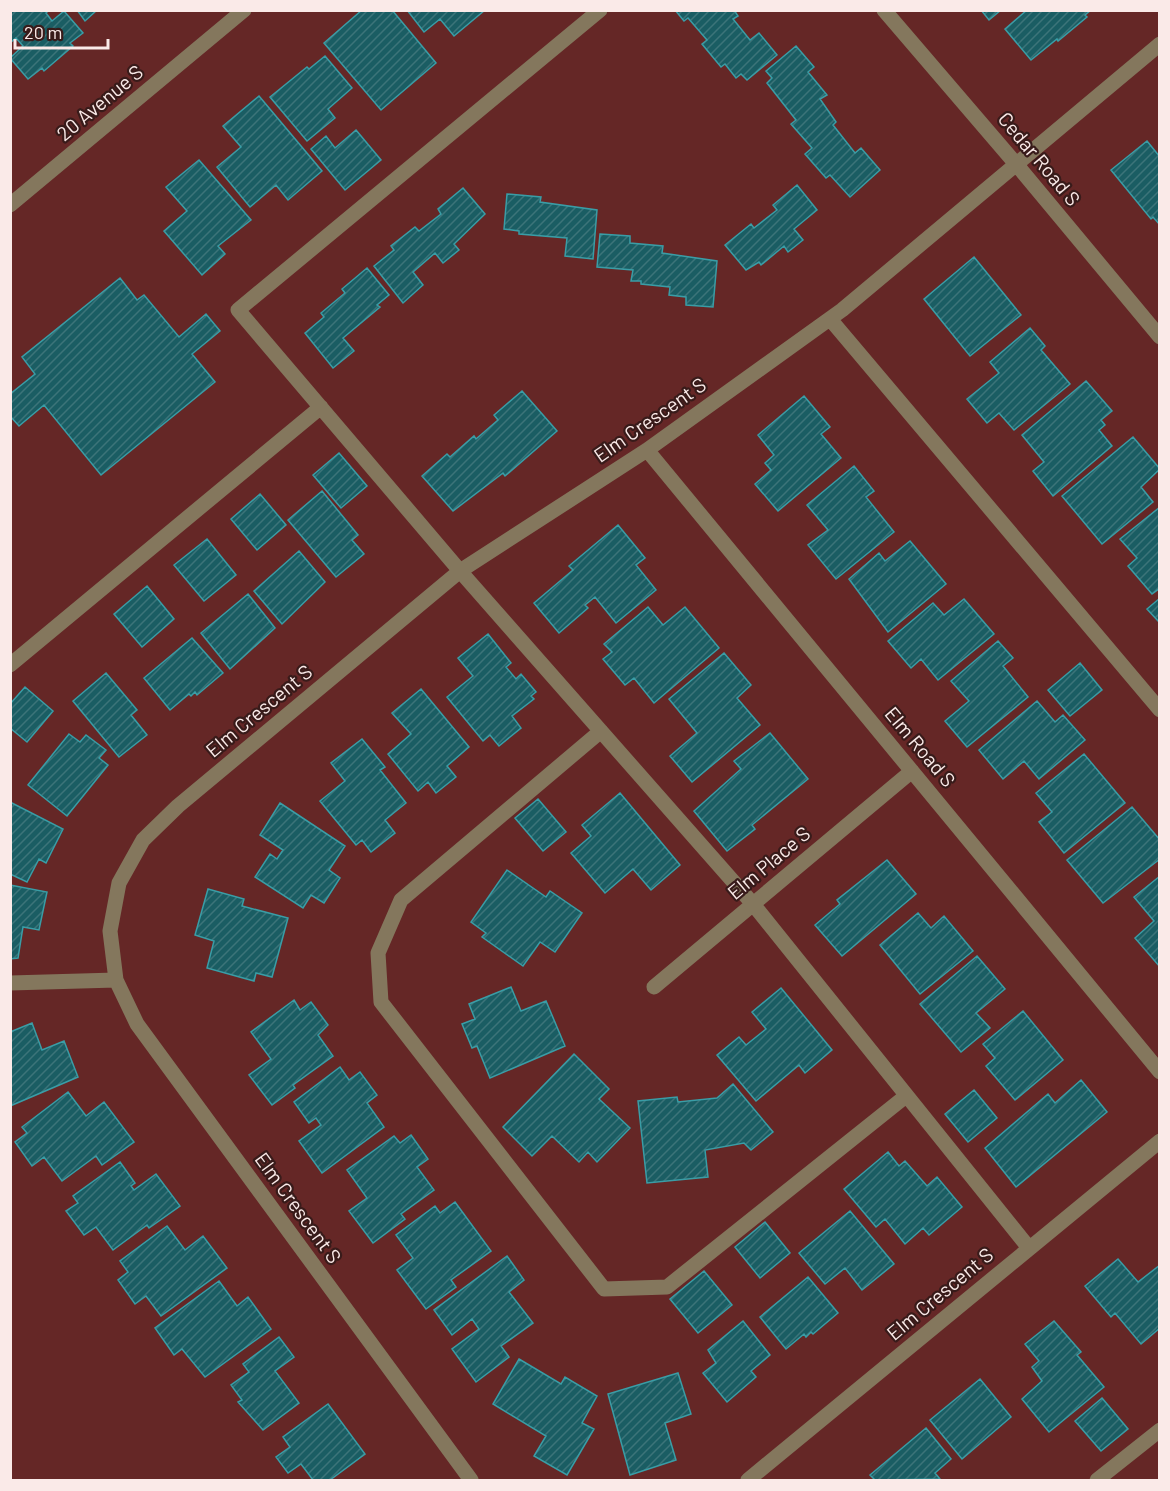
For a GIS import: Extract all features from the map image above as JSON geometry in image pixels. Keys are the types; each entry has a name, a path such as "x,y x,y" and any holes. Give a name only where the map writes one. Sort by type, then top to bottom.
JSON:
{"street":[{"name":"20 Avenue S","path":"10,206 244,10"},
{"path":"600,10 238,310 460,571 753,904 1029,1248"},
{"name":"Cedar Road S","path":"884,10 1159,335"},
{"name":"Elm Crescent S","path":"471,1480 137,1024 116,980 110,931 119,883 143,840 178,806 460,571 647,450 830,319 1160,44"},
{"path":"830,319 1160,710"},
{"path":"10,665 321,407"},
{"name":"Elm Road S","path":"647,450 1160,1072"},
{"path":"601,731 401,900 378,952 381,1002 604,1289 667,1287 906,1096"},
{"name":"Elm Place S","path":"654,987 912,771"},
{"path":"10,984 116,980"},
{"name":"Elm Crescent S","path":"748,1480 1160,1141"},
{"path":"1097,1480 1160,1431"}],"building":[{"path":"10,10 49,10 46,13 52,21 64,11 83,33 70,43 73,46 44,71 42,68 28,79 10,58 23,46 16,38 10,43"},
{"path":"77,10 97,10 85,21"},
{"path":"362,10 392,10 436,63 381,110 324,43"},
{"path":"407,10 485,10 454,36 440,19 424,32"},
{"path":"675,10 734,10 738,16 733,19 750,40 759,33 777,55 747,80 741,74 736,78 725,64 721,67 702,44 707,40 688,18 684,21"},
{"path":"981,10 1001,10 989,20"},
{"path":"1027,10 1091,10 1085,15 1087,17 1031,60 1005,29"},
{"path":"796,46 814,67 808,72 827,95 820,99 836,122 833,125 855,153 861,148 880,170 850,197 830,175 826,178 805,154 812,148 791,124 796,120 767,83 772,78 766,71"},
{"path":"325,56 352,88 328,109 335,118 307,141 270,97 307,67 309,69"},
{"path":"259,96 322,171 288,200 276,185 250,207 217,167 241,147 223,126"},
{"path":"356,130 381,160 345,190 311,149 326,136 335,148"},
{"path":"1147,141 1160,157 1160,225 1153,217 1151,219 1111,170"},
{"path":"199,160 251,220 218,246 225,254 202,275 164,231 187,211 166,187"},
{"path":"797,185 817,210 794,229 803,240 788,252 784,246 761,265 759,262 746,270 725,245 751,224 754,228 777,210 773,205"},
{"path":"463,188 485,214 454,244 459,250 443,263 435,253 413,272 423,285 403,303 374,266 394,250 391,246 415,227 419,231 441,214 438,209"},
{"path":"507,194 541,197 540,202 597,210 593,259 565,256 567,238 519,234 519,231 504,229"},
{"path":"600,234 630,236 630,243 663,246 662,253 717,261 713,307 686,305 686,297 669,295 670,287 631,281 633,270 597,267"},
{"path":"974,257 1021,315 970,356 924,299"},
{"path":"367,268 389,295 377,305 380,307 343,338 354,351 333,368 305,333 324,317 321,313 345,293 342,289"},
{"path":"120,278 137,300 144,295 179,337 206,314 220,331 192,354 215,382 101,475 44,405 19,426 10,416 10,394 35,374 22,357"},
{"path":"1030,328 1045,346 1041,350 1070,384 1014,430 999,413 987,423 967,399 999,373 990,362"},
{"path":"1086,381 1112,411 1101,420 1105,425 1099,430 1112,446 1053,496 1033,471 1044,462 1022,435"},
{"path":"522,391 557,431 505,476 503,473 453,511 422,476 447,454 450,457 474,436 476,439 498,420 494,415"},
{"path":"804,396 830,427 821,434 841,458 778,511 755,484 771,470 765,463 774,455 758,435"},
{"path":"1133,437 1160,469 1141,487 1153,502 1102,544 1062,496"},
{"path":"339,453 367,486 341,508 313,475"},
{"path":"854,466 874,491 866,497 894,532 836,579 808,545 828,530 807,505"},
{"path":"322,491 358,535 352,540 364,554 336,577 288,520"},
{"path":"260,494 286,525 257,550 231,519"},
{"path":"1160,507 1160,588 1152,594 1128,566 1137,558 1120,539"},
{"path":"618,525 645,558 636,565 656,590 616,623 595,597 585,605 588,608 559,633 534,603 573,570 569,566"},
{"path":"207,539 236,575 204,601 174,565"},
{"path":"910,541 946,584 888,632 849,579 879,553 885,561"},
{"path":"299,551 325,582 282,624 254,591"},
{"path":"147,586 174,619 142,647 114,614"},
{"path":"248,594 275,628 230,669 201,633"},
{"path":"1160,598 1160,623 1147,609"},
{"path":"964,599 994,634 938,680 921,659 911,668 888,641 933,603 944,615"},
{"path":"648,607 663,625 685,607 719,648 654,703 634,678 625,685 603,659 612,652 604,644"},
{"path":"488,634 511,663 506,667 516,679 521,674 536,692 531,696 534,699 512,716 521,728 499,746 490,735 483,741 447,697 473,676 458,658"},
{"path":"192,638 223,673 197,695 195,692 191,696 189,694 170,710 144,678"},
{"path":"998,641 1013,658 1003,666 1028,697 967,747 945,721 969,701 951,681"},
{"path":"724,653 751,685 737,698 760,725 692,782 670,756 697,733 669,699"},
{"path":"1080,663 1102,690 1070,716 1048,690"},
{"path":"106,673 137,710 131,715 147,735 119,757 73,701"},
{"path":"25,687 53,711 27,742 10,728 10,704"},
{"path":"421,689 469,747 447,766 456,777 436,793 428,782 418,791 388,754 411,734 392,713"},
{"path":"1037,701 1055,722 1063,715 1085,740 1039,779 1024,761 1003,779 979,750"},
{"path":"770,733 808,779 752,825 755,829 727,851 694,811 741,769 734,761"},
{"path":"69,734 80,742 86,735 106,750 99,758 108,765 67,816 28,785"},
{"path":"362,739 385,767 380,770 406,803 385,820 395,833 371,852 362,840 356,845 320,801 345,781 331,763"},
{"path":"1084,754 1125,803 1064,853 1039,822 1052,812 1036,793"},
{"path":"620,793 680,865 651,890 633,869 605,893 571,853 591,836 582,825"},
{"path":"538,799 566,832 543,851 515,818"},
{"path":"10,802 63,829 46,863 39,859 27,882 10,874"},
{"path":"280,803 345,846 329,870 340,878 324,903 311,895 303,908 255,877 270,854 277,859 283,850 260,835"},
{"path":"1132,807 1160,840 1160,859 1103,903 1067,860"},
{"path":"887,860 916,894 842,956 815,925 840,904 837,900"},
{"path":"507,870 546,897 550,891 582,913 555,952 540,942 523,966 482,937 486,933 471,922"},
{"path":"1160,876 1160,967 1135,938 1154,921 1134,897"},
{"path":"10,885 47,892 39,930 23,927 18,958 10,959"},
{"path":"208,889 244,899 242,906 288,918 272,977 256,973 254,981 207,968 214,941 195,935"},
{"path":"918,913 931,928 944,916 973,951 920,994 880,945"},
{"path":"977,956 1005,989 976,1013 990,1028 961,1052 920,1004"},
{"path":"511,987 521,1011 546,1001 565,1046 490,1078 477,1046 472,1048 462,1024 475,1019 469,1004"},
{"path":"781,988 832,1050 805,1073 799,1065 756,1101 717,1055 739,1037 746,1045 766,1029 752,1012"},
{"path":"294,1000 300,1010 311,1002 328,1025 318,1035 333,1056 293,1085 295,1088 272,1105 249,1075 271,1059 251,1032"},
{"path":"1023,1011 1063,1060 1015,1100 986,1066 995,1058 983,1044"},
{"path":"32,1023 42,1050 64,1041 78,1077 10,1106 10,1032"},
{"path":"574,1054 609,1089 599,1099 630,1128 597,1162 588,1152 579,1162 552,1136 532,1156 503,1127"},
{"path":"340,1067 349,1080 360,1072 377,1095 367,1103 384,1127 322,1173 299,1141 321,1125 316,1118 309,1123 294,1102"},
{"path":"1081,1080 1107,1112 1016,1187 985,1148 1048,1094 1055,1103"},
{"path":"733,1084 773,1132 751,1150 744,1143 705,1150 708,1177 647,1183 638,1101 677,1097 678,1102 717,1098"},
{"path":"974,1090 997,1118 968,1142 945,1114"},
{"path":"68,1092 86,1116 104,1102 134,1142 102,1165 96,1156 62,1181 44,1157 32,1166 15,1142 27,1133 22,1127"},
{"path":"411,1135 428,1159 417,1167 434,1190 401,1214 405,1219 373,1243 349,1211 367,1198 347,1170 394,1136 400,1143"},
{"path":"888,1152 899,1166 905,1161 927,1186 937,1177 962,1207 929,1235 923,1228 905,1244 885,1219 876,1227 844,1189"},
{"path":"120,1162 135,1183 131,1186 134,1190 156,1174 180,1206 149,1228 147,1225 113,1250 96,1227 84,1235 66,1211 78,1203 73,1196"},
{"path":"455,1202 491,1251 451,1280 456,1287 426,1309 397,1270 413,1258 396,1235 435,1206 440,1213"},
{"path":"850,1211 894,1264 862,1290 845,1268 825,1284 799,1253"},
{"path":"765,1222 790,1253 760,1278 735,1247"},
{"path":"167,1226 185,1250 203,1236 227,1268 161,1316 146,1296 135,1304 118,1280 128,1272 120,1261"},
{"path":"507,1256 524,1280 509,1292 533,1323 501,1346 509,1357 476,1382 452,1349 479,1329 472,1319 452,1335 434,1310"},
{"path":"1118,1259 1138,1282 1160,1265 1160,1328 1141,1344 1115,1313 1111,1317 1085,1286"},
{"path":"704,1271 732,1305 698,1333 670,1299"},
{"path":"808,1277 838,1313 813,1334 811,1332 806,1337 804,1334 786,1349 760,1317"},
{"path":"219,1281 237,1306 248,1297 271,1329 205,1377 182,1349 174,1355 155,1328"},
{"path":"743,1321 770,1355 751,1371 756,1377 727,1402 703,1373 716,1363 708,1350"},
{"path":"1054,1321 1081,1352 1077,1355 1104,1387 1049,1432 1022,1399 1042,1381 1032,1367 1039,1361 1025,1344"},
{"path":"279,1337 294,1357 275,1371 299,1403 263,1430 238,1402 242,1400 231,1385 249,1372 243,1364"},
{"path":"519,1359 561,1384 565,1377 597,1396 582,1423 594,1429 567,1475 534,1456 546,1436 493,1404"},
{"path":"678,1373 691,1414 665,1423 676,1460 630,1475 608,1394"},
{"path":"980,1379 1011,1417 962,1459 930,1420"},
{"path":"1102,1398 1128,1429 1101,1451 1075,1421"},
{"path":"328,1404 365,1454 330,1480 313,1480 301,1464 288,1473 276,1457 290,1447 283,1437"},
{"path":"926,1428 951,1459 935,1473 940,1479 875,1480 870,1475"}]}
